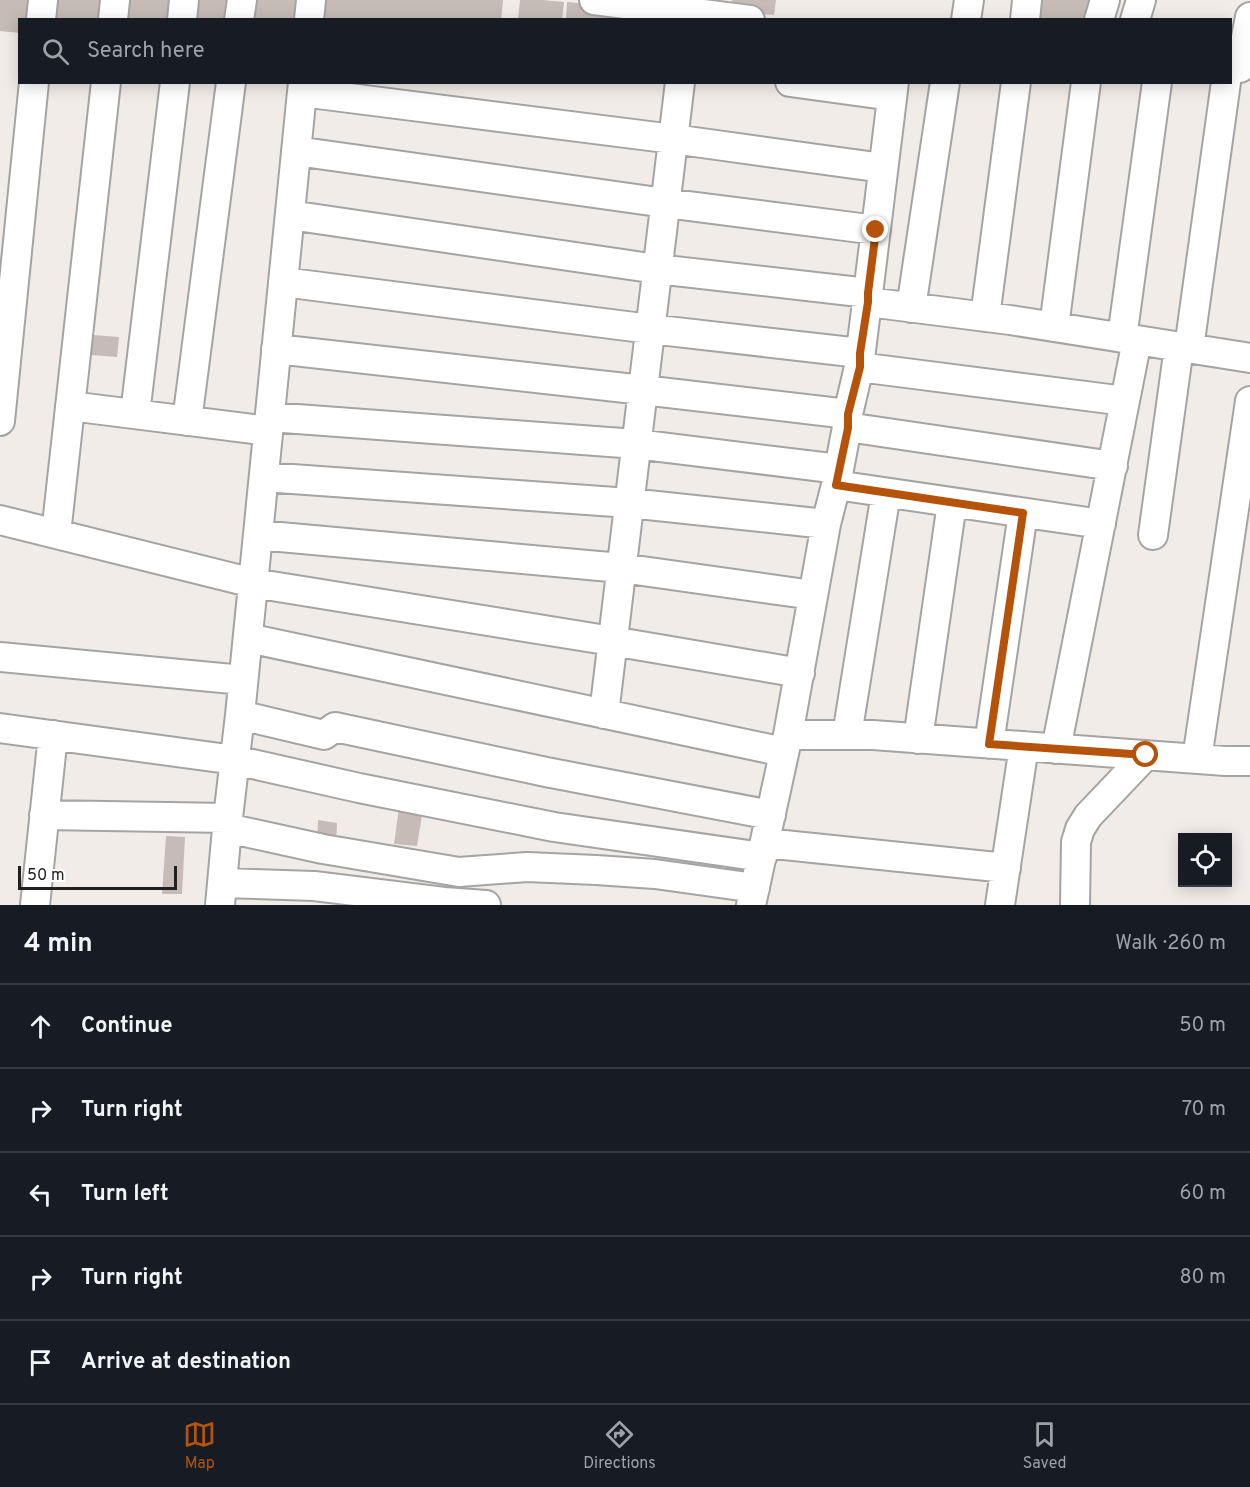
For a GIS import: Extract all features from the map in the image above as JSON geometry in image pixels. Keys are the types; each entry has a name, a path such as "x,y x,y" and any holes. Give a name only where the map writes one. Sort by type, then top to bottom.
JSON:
{"street":[{"path":"40,18 42,0"},
{"path":"113,18 115,0"},
{"path":"182,18 184,0"},
{"path":"239,18 242,0"},
{"path":"309,18 311,0"},
{"path":"594,0 688,16 719,18"},
{"path":"966,18 969,0"},
{"path":"1024,18 1027,0"},
{"path":"1100,18 1105,0"},
{"path":"1136,18 1141,0"},
{"path":"1153,535 1184,347 1237,72 1250,17"},
{"path":"0,422 34,84"},
{"path":"56,534 106,84"},
{"path":"135,414 175,84"},
{"path":"187,421 231,84"},
{"path":"604,714 680,84"},
{"path":"45,815 227,823 323,849 459,872 527,867 655,874 753,896 786,744 826,524 838,477 860,360 893,89 819,84"},
{"path":"911,308 945,84"},
{"path":"985,317 1016,84"},
{"path":"1054,327 1086,84"},
{"path":"1056,749 1125,401 1157,84"},
{"path":"486,905 314,886 221,894 302,88 883,168"},
{"path":"296,151 876,230"},
{"path":"290,215 657,269 868,297 911,308 1054,327 1250,358"},
{"path":"283,282 650,329 1125,401"},
{"path":"276,349 643,390 848,421 1113,466"},
{"path":"1197,759 1239,545 1250,401"},
{"path":"70,406 187,421 636,444 838,477 886,493 1101,525"},
{"path":"264,477 629,503 826,524"},
{"path":"847,735 886,493"},
{"path":"918,739 952,502"},
{"path":"989,744 1023,513"},
{"path":"0,520 253,584 800,673"},
{"path":"258,535 621,568 813,594"},
{"path":"248,638 604,714 786,744 847,735 873,735 1250,761"},
{"path":"0,657 243,681"},
{"path":"240,715 324,735 335,728 546,772 771,815"},
{"path":"0,728 235,760 359,788 554,826 763,850 1006,868"},
{"path":"35,905 52,735"},
{"path":"1000,905 1024,747"},
{"path":"1075,905 1076,842 1080,829 1088,816 1146,755"}],"building":[{"path":"0,0 34,0 33,18 18,18 18,33 0,31"},
{"path":"51,0 107,0 105,18 49,18"},
{"path":"123,0 174,0 171,18 122,18"},
{"path":"193,0 235,0 233,18 191,18"},
{"path":"251,0 303,0 301,18 249,18"},
{"path":"320,0 503,0 501,18 319,18"},
{"path":"520,0 564,2 562,18 518,18"},
{"path":"732,0 776,0 774,15 731,11"},
{"path":"1034,0 1097,0 1093,18 1031,18"},
{"path":"567,2 611,6 610,18 566,18"},
{"path":"93,335 119,337 117,357 91,355"},
{"path":"399,808 423,809 417,846 394,844"},
{"path":"318,820 337,823 336,846 317,844"},
{"path":"166,836 185,837 182,894 162,894"}],"route":[{"path":"876,230 860,367 848,414 848,428 836,485 1023,513 989,744 1146,755"}]}
